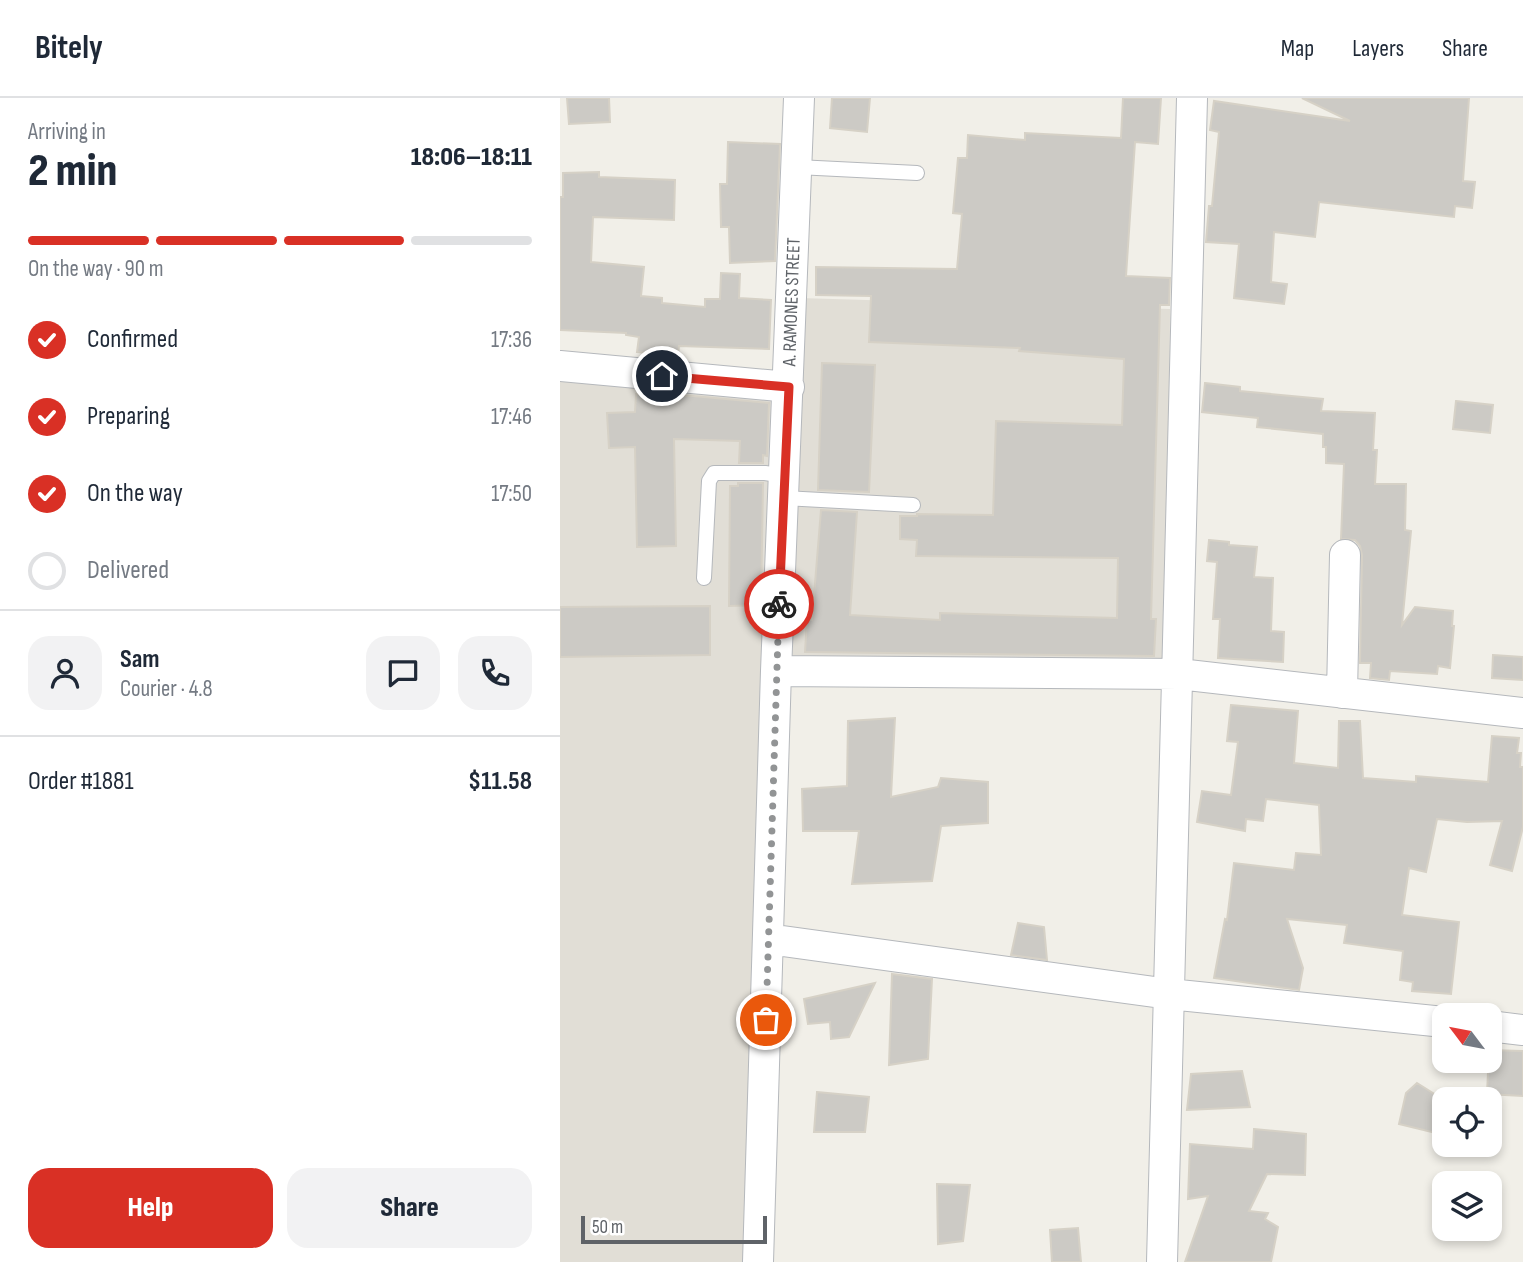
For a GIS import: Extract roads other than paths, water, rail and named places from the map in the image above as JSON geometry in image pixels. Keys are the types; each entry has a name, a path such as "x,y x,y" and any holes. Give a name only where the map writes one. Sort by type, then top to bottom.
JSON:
{"street":[{"name":"A. RAMONES STREET","path":"758,1262 776,671 799,98"},
{"path":"1162,1262 1192,98"},
{"path":"560,366 789,387"},
{"path":"1342,693 1345,555"},
{"path":"776,671 1178,674 1523,713"},
{"path":"768,939 1169,994 1432,1021"},
{"path":"1502,1028 1523,1030"}],"lane":[{"path":"797,167 916,173"},
{"path":"704,578 709,481 714,473 765,472 785,487 913,505"}]}
